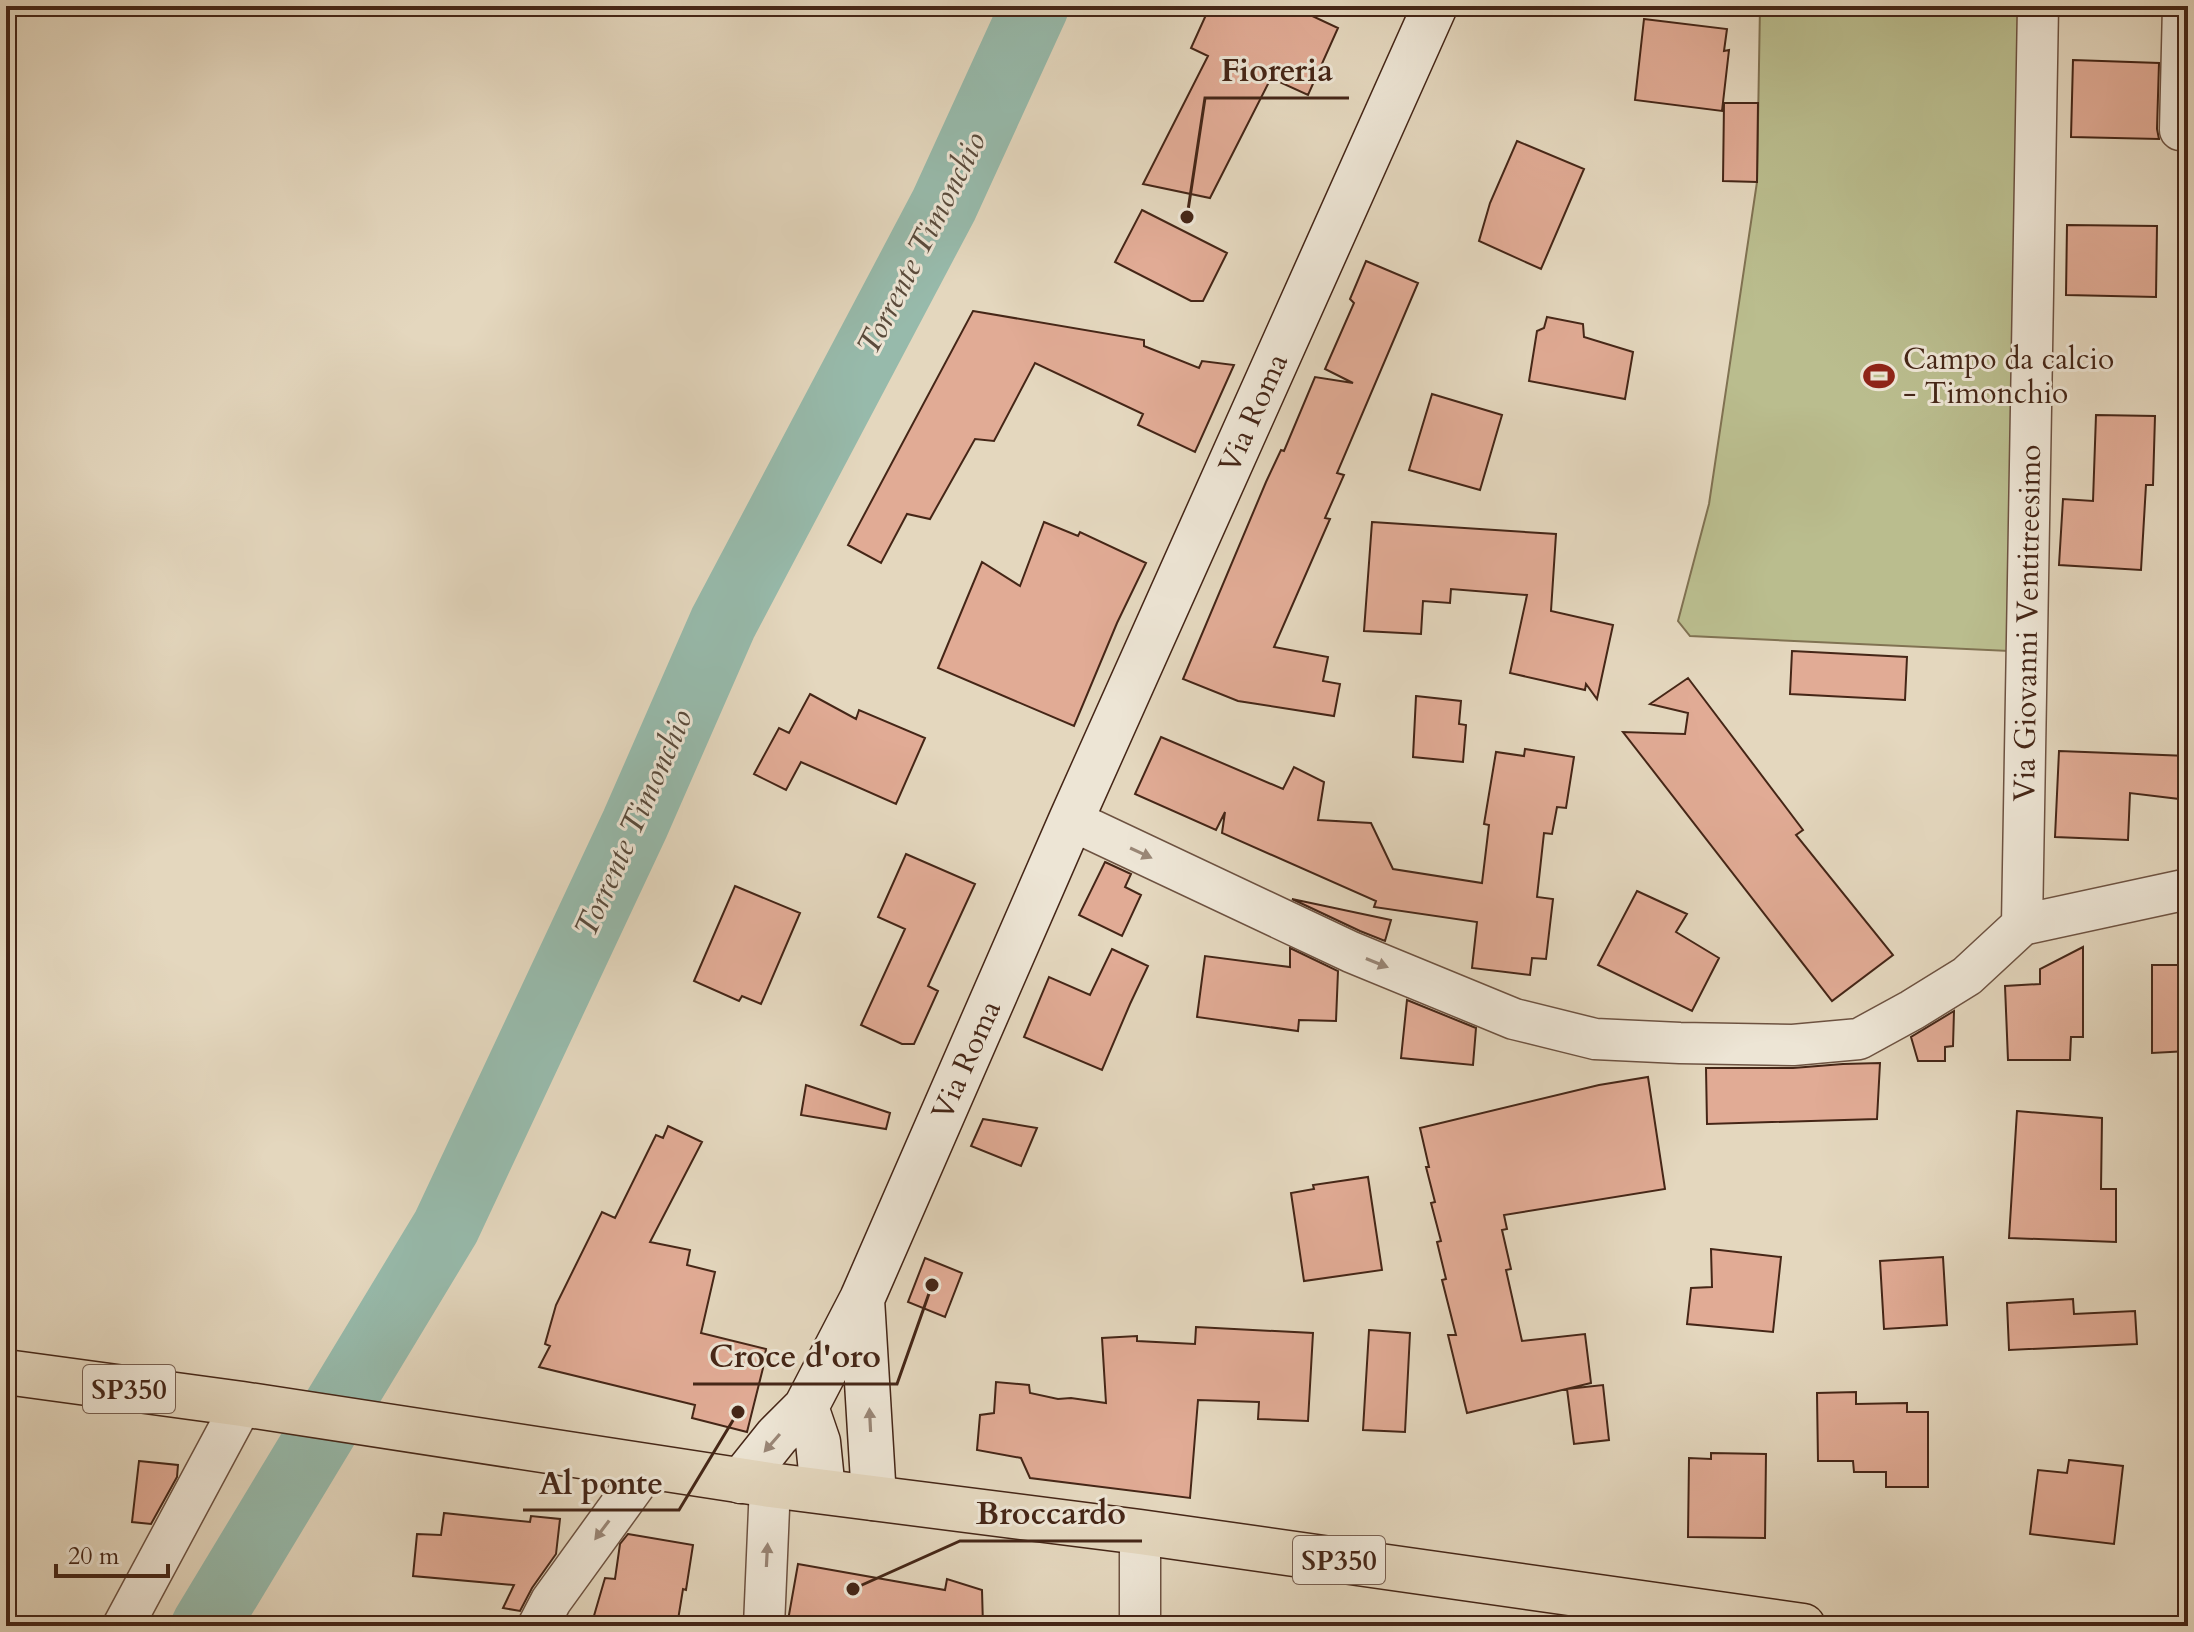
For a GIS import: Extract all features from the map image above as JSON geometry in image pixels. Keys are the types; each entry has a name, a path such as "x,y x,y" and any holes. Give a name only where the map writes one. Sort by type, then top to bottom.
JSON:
{"main road":[{"name":"SP350","path":"6,1372 756,1483 1140,1532 1803,1626"}],"street":[{"name":"Via Roma","path":"756,1483 777,1436 806,1407 862,1299 1071,820 1435,6"},
{"name":"Via Giovanni Ventitreesimo","path":"2022,925 2038,6"},
{"path":"2180,130 2183,6"},
{"path":"1071,820 1351,952 1514,1019 1595,1039 1793,1045 1859,1039 1967,976 2022,925 2188,889"},
{"name":"Via Roma","path":"862,1299 874,1498"},
{"path":"123,1626 247,1406"},
{"path":"806,1407 818,1442 823,1491"},
{"path":"538,1626 551,1601 648,1467"},
{"path":"756,1483 764,1626"},
{"path":"1140,1532 1140,1626"}],"green space":[{"name":"Campo da calcio - Timonchio","path":"1760,6 2023,6 2009,651 1690,636 1678,621 1709,504 1757,182"}],"building":[{"path":"1210,6 1291,6 1338,28 1308,95 1271,78 1210,198 1143,184 1208,56 1191,48"},
{"path":"1644,19 1727,29 1724,51 1729,50 1722,111 1635,100"},
{"path":"2073,60 2159,63 2159,139 2071,137"},
{"path":"1724,103 1758,103 1757,182 1723,181"},
{"path":"1517,141 1584,169 1541,269 1479,241 1490,203"},
{"path":"1142,210 1227,253 1203,301 1191,301 1115,262"},
{"path":"2067,225 2157,226 2156,297 2066,295"},
{"path":"1366,261 1418,283 1337,473 1344,475 1325,518 1330,519 1274,647 1328,657 1323,681 1340,684 1334,716 1238,701 1183,679 1266,482 1281,450 1284,451 1315,377 1353,383 1325,369 1354,303 1350,299"},
{"path":"973,311 1144,340 1144,346 1199,368 1202,361 1234,365 1195,452 1138,425 1143,414 1035,363 994,441 975,439 930,519 907,514 881,563 848,545"},
{"path":"1547,317 1583,324 1584,337 1633,352 1625,399 1529,381 1537,331 1544,328"},
{"path":"1432,394 1502,415 1480,490 1409,470"},
{"path":"2096,415 2155,416 2153,485 2146,485 2141,570 2059,565 2063,499 2093,501"},
{"path":"1044,522 1078,536 1080,532 1146,563 1074,726 938,668 982,562 1020,586"},
{"path":"1372,522 1556,534 1551,611 1613,625 1597,699 1586,684 1585,690 1510,673 1527,595 1451,589 1450,603 1423,601 1421,634 1364,631"},
{"path":"1792,651 1907,657 1905,700 1790,694"},
{"path":"1688,678 1803,830 1796,835 1893,955 1832,1001 1623,732 1685,734 1688,713 1650,704"},
{"path":"810,694 856,719 859,710 925,738 896,804 801,762 786,790 754,774 779,728 789,733"},
{"path":"1416,696 1461,701 1459,724 1466,725 1463,762 1413,757"},
{"path":"1161,737 1283,789 1294,767 1324,782 1318,820 1371,823 1393,869 1482,883 1489,825 1484,824 1496,752 1524,756 1525,749 1574,757 1566,808 1557,807 1552,834 1544,833 1537,897 1553,899 1546,959 1532,958 1530,975 1472,968 1477,922 1374,907 1376,901 1222,833 1225,812 1216,830 1135,794"},
{"path":"2059,751 2188,756 2188,800 2130,793 2128,840 2055,837"},
{"path":"906,854 975,884 928,986 938,991 914,1044 902,1044 861,1025 905,929 878,917"},
{"path":"1105,862 1131,874 1125,887 1141,895 1122,936 1079,915"},
{"path":"735,886 800,913 761,1004 742,996 739,1001 694,981"},
{"path":"1637,891 1687,914 1676,932 1719,958 1692,1011 1598,965"},
{"path":"1292,899 1391,920 1385,941 1360,931"},
{"path":"2083,947 2083,1037 2071,1037 2070,1060 2008,1060 2005,986 2040,984 2040,969"},
{"path":"1290,948 1338,971 1336,1021 1299,1020 1298,1031 1197,1017 1205,956 1290,967"},
{"path":"1112,949 1148,966 1102,1070 1024,1037 1049,977 1090,995"},
{"path":"2152,965 2188,965 2188,1051 2152,1053"},
{"path":"1407,1000 1476,1028 1473,1065 1401,1058"},
{"path":"1954,1011 1953,1046 1945,1047 1945,1061 1918,1061 1911,1037"},
{"path":"1880,1063 1877,1119 1707,1124 1706,1068 1793,1068"},
{"path":"1648,1077 1665,1189 1504,1215 1507,1229 1502,1230 1511,1269 1506,1270 1522,1341 1585,1334 1591,1383 1467,1413 1448,1335 1456,1335 1442,1280 1446,1279 1437,1242 1441,1241 1431,1203 1435,1202 1420,1128 1599,1085"},
{"path":"806,1085 890,1113 886,1129 801,1115"},
{"path":"2017,1111 2102,1118 2101,1189 2116,1189 2116,1242 2009,1238"},
{"path":"983,1119 1037,1128 1021,1166 971,1146"},
{"path":"668,1126 702,1142 650,1242 690,1250 687,1265 715,1272 701,1333 766,1349 747,1432 692,1418 695,1405 539,1367 550,1346 545,1344 556,1305 602,1212 615,1218 656,1135 663,1138"},
{"path":"1368,1177 1382,1270 1304,1281 1291,1193 1314,1189 1313,1185"},
{"path":"1711,1249 1781,1257 1773,1332 1687,1324 1691,1288 1712,1287"},
{"path":"1943,1257 1947,1325 1884,1329 1880,1261"},
{"path":"925,1258 962,1273 945,1317 908,1302"},
{"path":"2073,1299 2074,1314 2135,1311 2137,1344 2009,1350 2007,1303"},
{"path":"1196,1327 1313,1333 1308,1421 1258,1419 1259,1402 1198,1400 1190,1498 1030,1478 1021,1458 977,1450 980,1415 994,1413 996,1382 1029,1385 1030,1393 1058,1399 1106,1403 1102,1338 1137,1336 1137,1341 1195,1344"},
{"path":"1369,1330 1410,1333 1405,1432 1363,1430"},
{"path":"1603,1385 1609,1440 1574,1444 1567,1389"},
{"path":"1856,1392 1856,1404 1907,1403 1907,1412 1928,1412 1928,1487 1886,1487 1886,1472 1854,1472 1853,1461 1818,1461 1817,1393"},
{"path":"1711,1453 1766,1454 1765,1538 1688,1537 1689,1458 1711,1459"},
{"path":"2069,1460 2123,1466 2114,1544 2030,1534 2038,1470 2067,1473"},
{"path":"139,1461 178,1465 177,1477 151,1524 132,1522"},
{"path":"444,1513 530,1522 531,1516 560,1519 556,1554 520,1611 503,1608 514,1585 413,1576 417,1534 441,1535"},
{"path":"628,1534 693,1545 677,1626 591,1626 605,1578 615,1579 620,1544"},
{"path":"798,1564 945,1590 947,1579 982,1590 983,1626 787,1626"}],"waterway":[{"name":"Torrente Timonchio","path":"205,1626 446,1227 635,824 723,623 944,205 1035,6"}],"place":[{"name":"Fioreria","path":"1187,217"},
{"name":"Campo da calcio - Timonchio","path":"1879,376"},
{"name":"Croce d'oro","path":"932,1285"},
{"name":"Al ponte","path":"738,1412"},
{"name":"Broccardo","path":"853,1589"}]}
